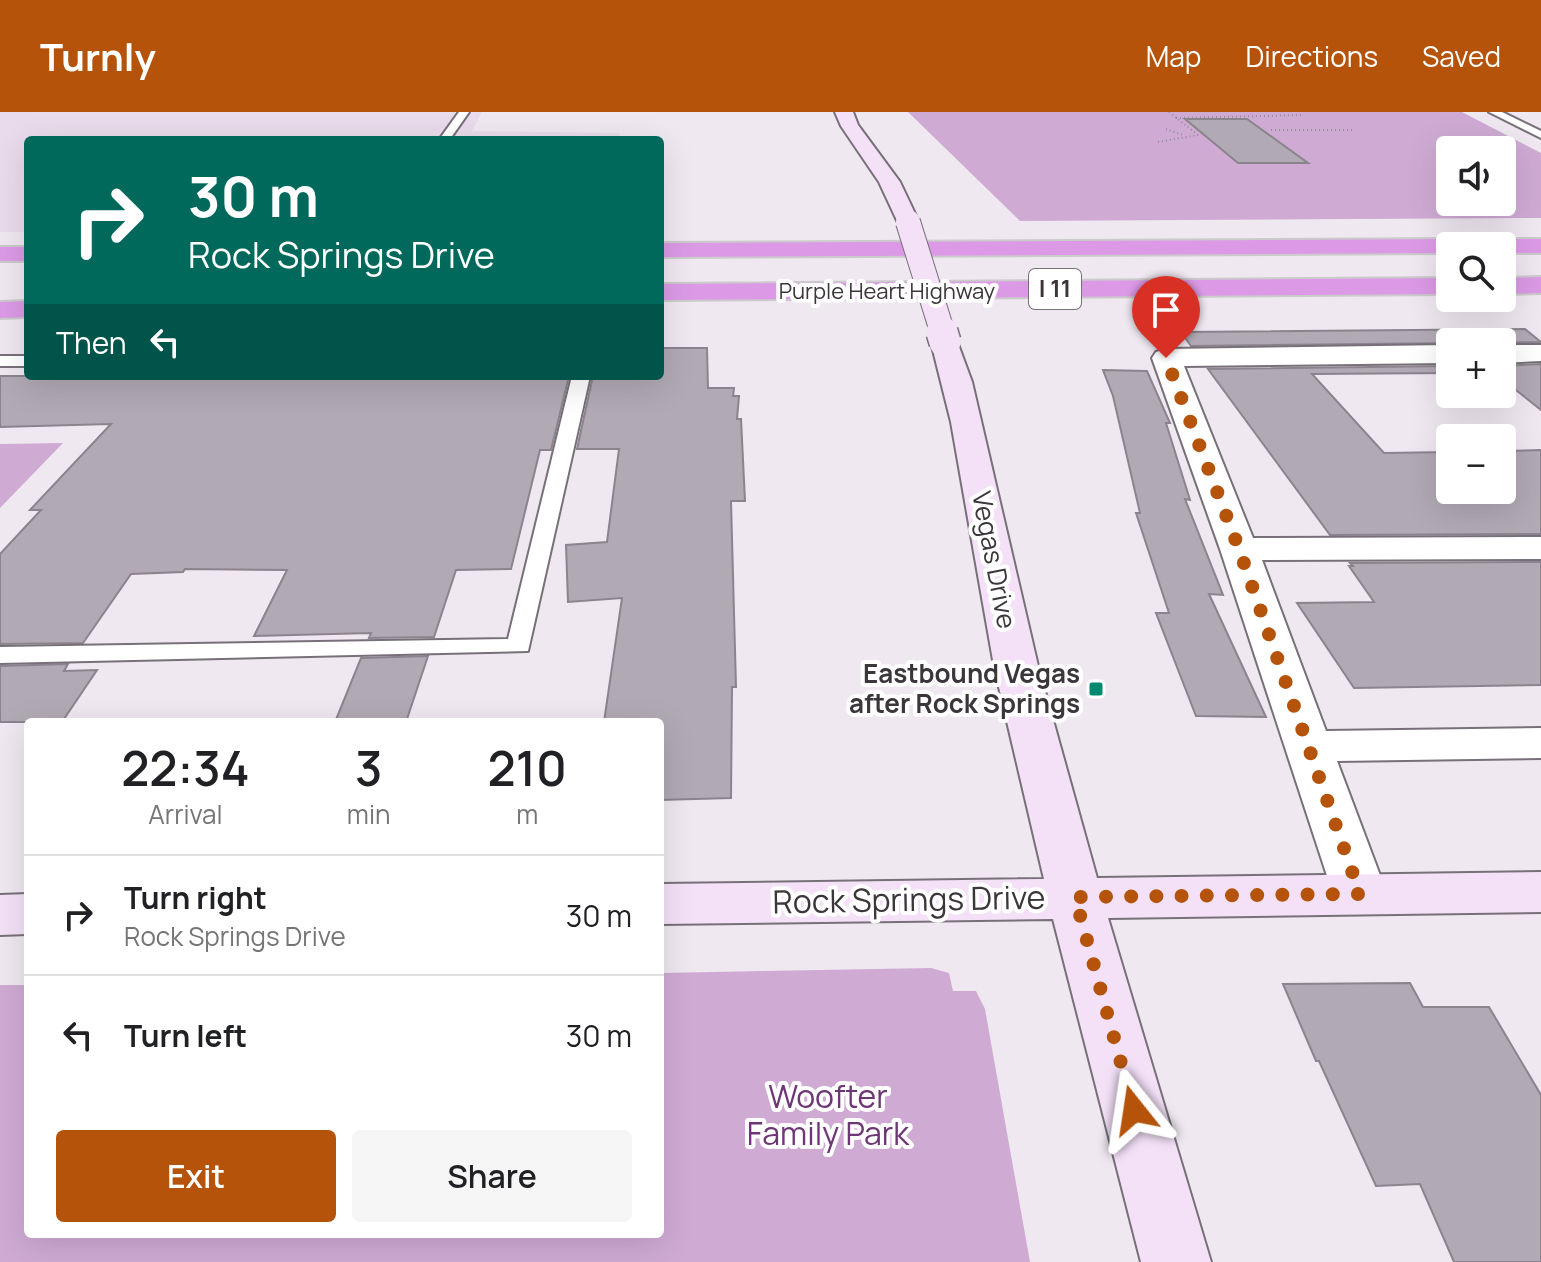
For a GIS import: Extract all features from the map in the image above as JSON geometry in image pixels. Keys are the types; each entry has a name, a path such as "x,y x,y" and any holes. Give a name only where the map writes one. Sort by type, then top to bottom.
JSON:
{"highway":[{"name":"Purple Heart Highway","path":"664,250 1436,246"},
{"path":"1516,246 1541,246"},
{"path":"0,254 24,254"},
{"path":"1516,286 1541,285"},
{"name":"Purple Heart Highway","path":"664,292 1436,286"},
{"path":"0,296 24,296"},
{"path":"0,310 24,309"}],"main road":[{"name":"Vegas Drive","path":"844,112 847,125 865,145 901,202 945,342 973,455 1015,664 1075,897 1176,1262"},
{"path":"865,145 881,125"},
{"name":"Rock Springs Drive","path":"664,904 1541,892"},
{"path":"0,915 24,914"}],"street":[{"path":"1516,354 1541,353"},
{"path":"1360,894 1239,549 1166,358 1436,354"},
{"path":"1239,549 1541,548"},
{"path":"1310,746 1541,743"}],"lane":[{"path":"447,136 464,112"},
{"path":"1494,112 1541,135"},
{"path":"0,361 24,361"},
{"path":"0,655 519,646 580,380"}],"path":[{"path":"1158,142 1198,135 1169,112"},
{"path":"1216,112 1221,118"},
{"path":"1249,116 1246,113 1305,114"},
{"path":"1176,118 1305,114"},
{"path":"1166,129 1187,137"},
{"path":"1271,130 1354,130"}],"shaded area":[{"path":"0,112 482,112 472,131 620,133 619,136 24,136 24,232 0,232"}],"green space":[{"path":"908,112 1462,112 1508,136 1436,136 1436,216 1516,216 1516,140 1541,153 1541,218 1020,221"},
{"path":"63,443 0,508 0,444"},
{"name":"Woofter Family Park","path":"931,968 949,973 953,991 976,991 985,1009 1030,1262 0,1262 0,985 24,985 24,1238 664,1238 664,973"}],"building":[{"path":"1185,119 1247,119 1308,163 1238,163"},
{"path":"1516,329 1525,329 1541,342 1516,342"},
{"path":"1436,330 1436,343 1191,346 1181,332"},
{"path":"664,348 707,348 708,388 734,388 733,396 739,396 737,419 741,419 745,501 731,501 736,687 732,687 731,798 664,800 664,718 605,718 622,598 568,602 566,545 607,542 619,449 577,449 592,380 664,380"},
{"path":"1541,364 1541,410 1516,390 1516,365"},
{"path":"1436,366 1436,373 1312,374 1384,453 1436,452 1436,504 1516,504 1516,451 1541,450 1541,534 1330,535 1208,369"},
{"path":"1103,370 1147,371 1170,423 1166,423 1190,500 1185,499 1223,595 1209,594 1266,717 1196,716 1156,613 1169,613 1136,513 1140,513 1113,396"},
{"path":"0,376 24,376 24,380 568,380 551,450 540,450 511,569 456,570 434,637 369,638 371,633 254,636 287,570 185,569 183,572 131,574 83,643 0,644 0,554 41,510 30,510 111,424 0,427"},
{"path":"1541,562 1541,685 1354,688 1297,603 1374,602 1349,566 1353,566 1350,563"},
{"path":"428,656 407,718 337,718 361,658"},
{"path":"68,664 64,671 97,670 65,718 24,718 24,722 0,722 0,666"},
{"path":"1410,983 1423,1007 1489,1007 1541,1095 1541,1262 1454,1262 1420,1184 1376,1186 1283,984"}],"place":[{"name":"Eastbound Vegas after Rock Springs","path":"1096,689"}],"route":[{"path":"1134,1110 1075,897 1360,894 1239,549 1166,358"}]}
